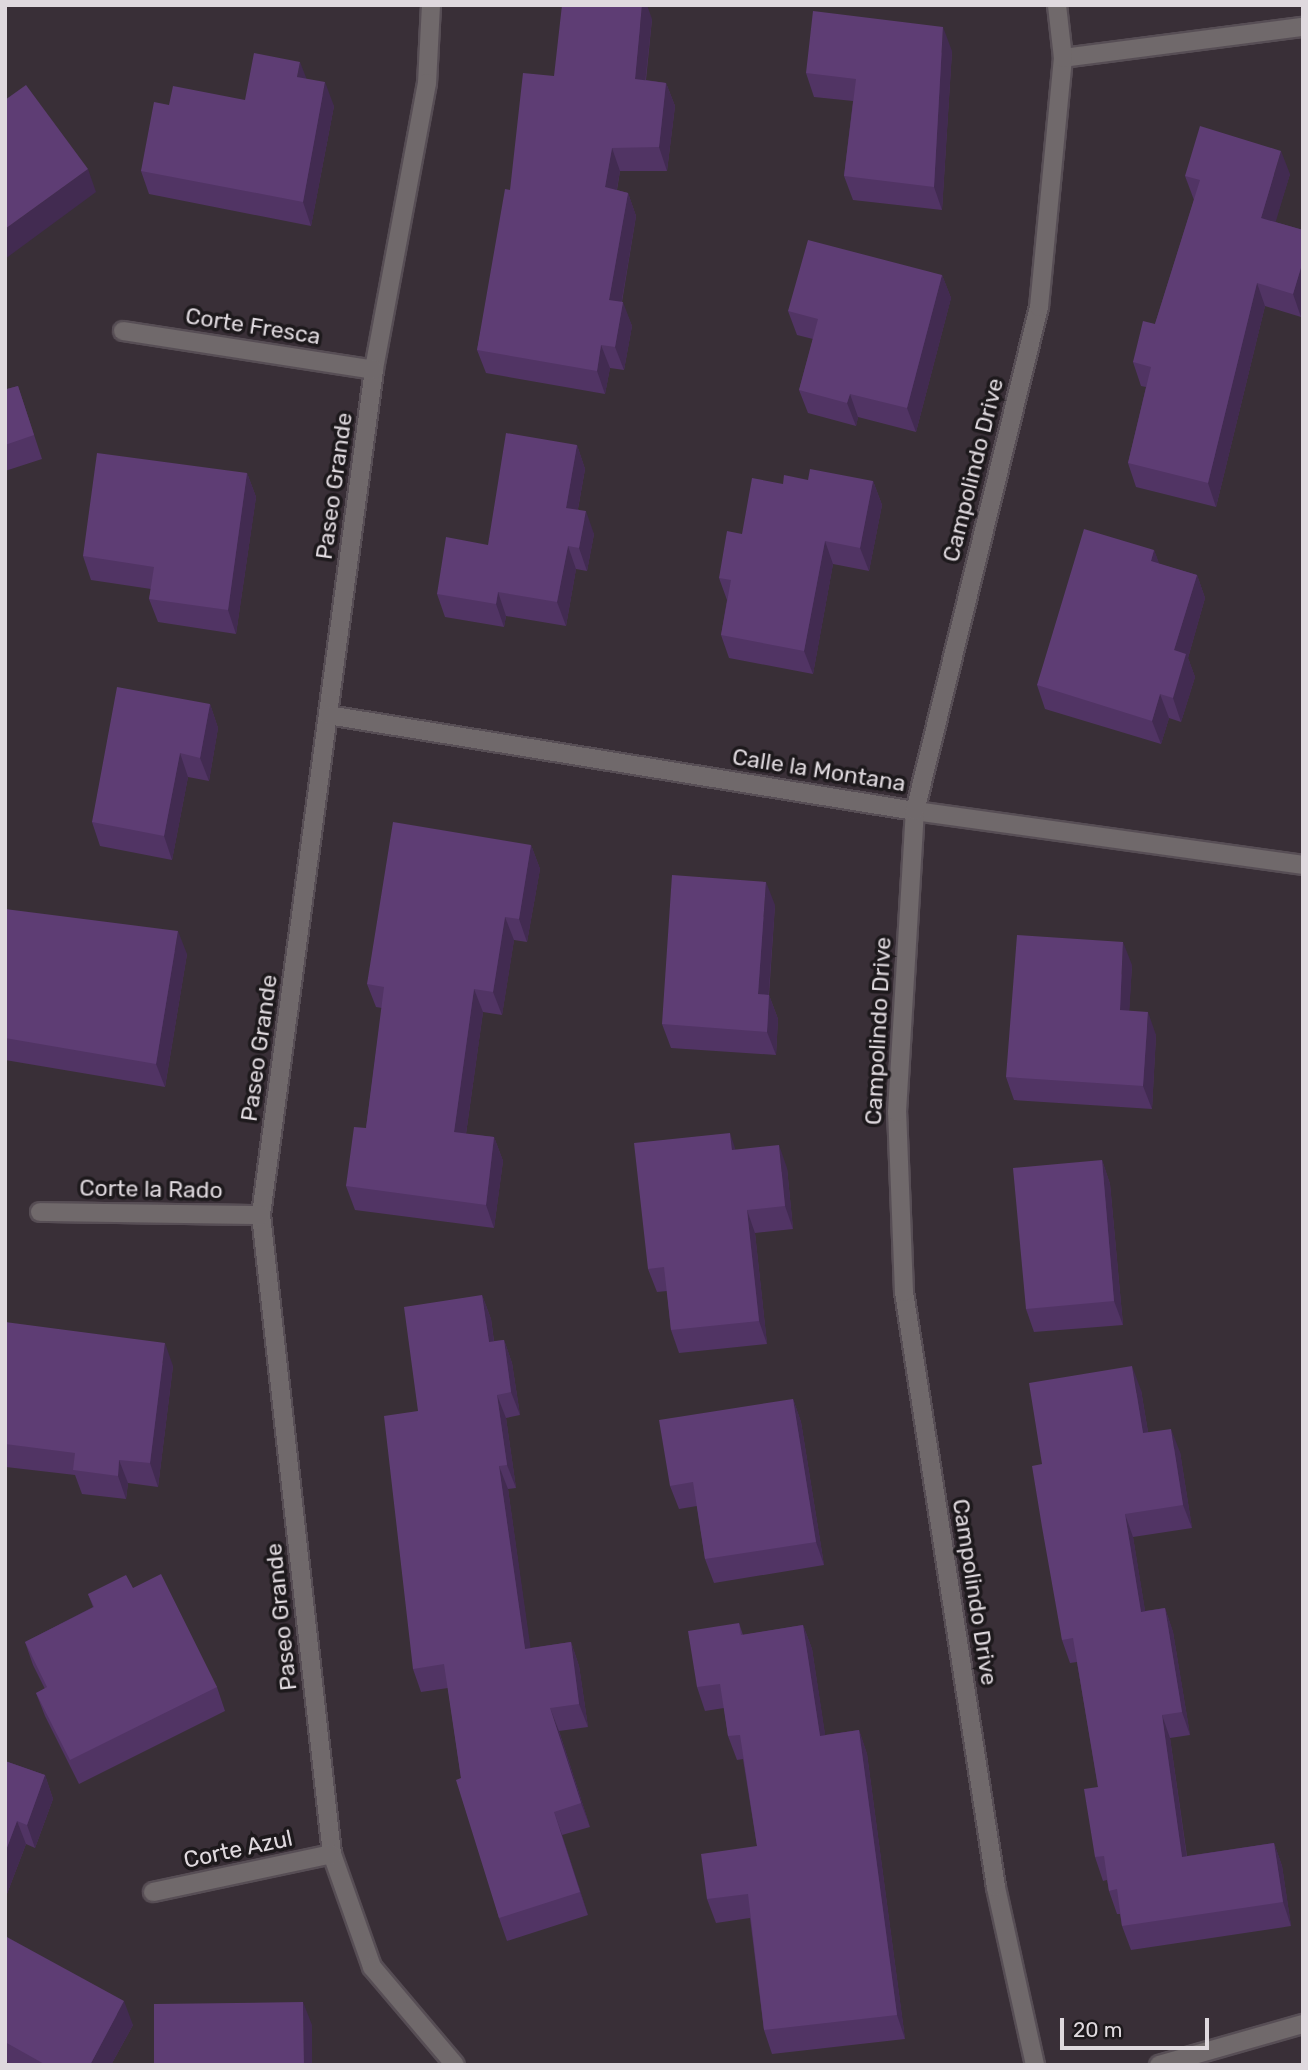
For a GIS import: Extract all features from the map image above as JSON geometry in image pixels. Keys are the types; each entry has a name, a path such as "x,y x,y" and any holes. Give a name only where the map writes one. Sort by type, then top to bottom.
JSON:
{"street":[{"name":"Paseo Grande","path":"431,5 427,83 374,370 261,1215 332,1854 372,1967 455,2065"},
{"name":"Campolindo Drive","path":"1035,2065 996,1887 904,1292 897,1112 915,811 1039,307 1063,58 1057,5"},
{"path":"1063,58 1303,27"},
{"name":"Corte Fresca","path":"123,331 374,370"},
{"name":"Calle la Montana","path":"328,715 915,811 1303,865"},
{"name":"Corte la Rado","path":"40,1212 261,1215"},
{"name":"Corte Azul","path":"153,1892 332,1854"},
{"path":"1159,2065 1303,2024"}],"building":[{"path":"562,5 642,5 635,79 666,83 659,147 612,148 605,187 628,193 609,300 623,302 615,347 601,345 597,371 477,350 505,189 510,190 523,73 554,76"},
{"path":"813,11 943,27 934,187 844,176 856,79 806,73"},
{"path":"254,53 300,62 297,77 325,82 303,202 141,171 154,102 169,105 173,86 245,100"},
{"path":"26,85 88,169 5,229 5,100"},
{"path":"1200,126 1281,151 1261,218 1303,230 1303,261 1293,294 1257,283 1208,483 1128,463 1151,367 1133,362 1143,321 1155,324 1200,180 1185,176"},
{"path":"808,240 942,275 907,408 850,394 847,403 799,390 818,319 788,311"},
{"path":"5,385 7,389 18,386 34,435 5,445"},
{"path":"506,433 577,445 566,508 586,511 579,548 568,546 557,602 498,592 496,604 437,594 446,537 488,545"},
{"path":"97,453 247,473 228,610 149,599 154,567 83,556"},
{"path":"810,469 873,481 860,548 825,541 804,651 721,635 731,580 719,578 727,531 742,534 752,478 783,484 784,475 808,480"},
{"path":"1084,529 1154,550 1151,561 1197,575 1174,650 1186,654 1173,698 1160,694 1152,721 1037,685"},
{"path":"117,687 210,704 200,758 180,753 164,836 92,822"},
{"path":"393,822 531,845 519,919 505,917 493,992 474,989 454,1132 494,1137 486,1205 346,1186 354,1127 366,1128 384,987 367,984"},
{"path":"672,875 766,882 758,994 769,995 767,1032 662,1024"},
{"path":"5,909 178,931 156,1064 5,1038"},
{"path":"1017,935 1123,942 1120,1010 1148,1012 1143,1086 1006,1077"},
{"path":"730,1133 732,1150 779,1145 785,1206 747,1210 759,1321 671,1330 664,1267 648,1269 634,1143"},
{"path":"1102,1160 1114,1301 1026,1309 1013,1168"},
{"path":"482,1295 489,1342 504,1340 511,1392 497,1395 507,1465 499,1466 525,1649 571,1642 579,1704 550,1708 581,1803 554,1812 580,1892 499,1918 456,1780 461,1778 444,1664 413,1669 384,1416 418,1411 404,1307"},
{"path":"5,1322 165,1343 150,1463 119,1460 118,1476 73,1470 75,1453 5,1444"},
{"path":"1132,1366 1143,1433 1171,1429 1183,1505 1125,1514 1141,1612 1165,1608 1182,1712 1162,1715 1182,1857 1274,1843 1283,1902 1122,1926 1117,1889 1109,1891 1104,1856 1095,1857 1084,1789 1098,1787 1073,1638 1062,1640 1042,1527 1032,1466 1042,1464 1029,1383"},
{"path":"793,1399 816,1542 705,1559 693,1482 670,1486 659,1420"},
{"path":"161,1574 217,1687 70,1760 36,1693 47,1687 25,1642 94,1607 88,1594 126,1575 133,1588"},
{"path":"739,1623 741,1635 803,1625 820,1736 859,1730 897,2015 764,2030 748,1894 707,1899 701,1854 757,1846 740,1735 728,1736 720,1684 697,1687 688,1631"},
{"path":"5,1761 45,1775 27,1825 17,1821 5,1853"},
{"path":"5,1936 124,2001 90,2065 46,2065 5,2042"},
{"path":"303,2002 304,2065 154,2065 154,2004"}]}
